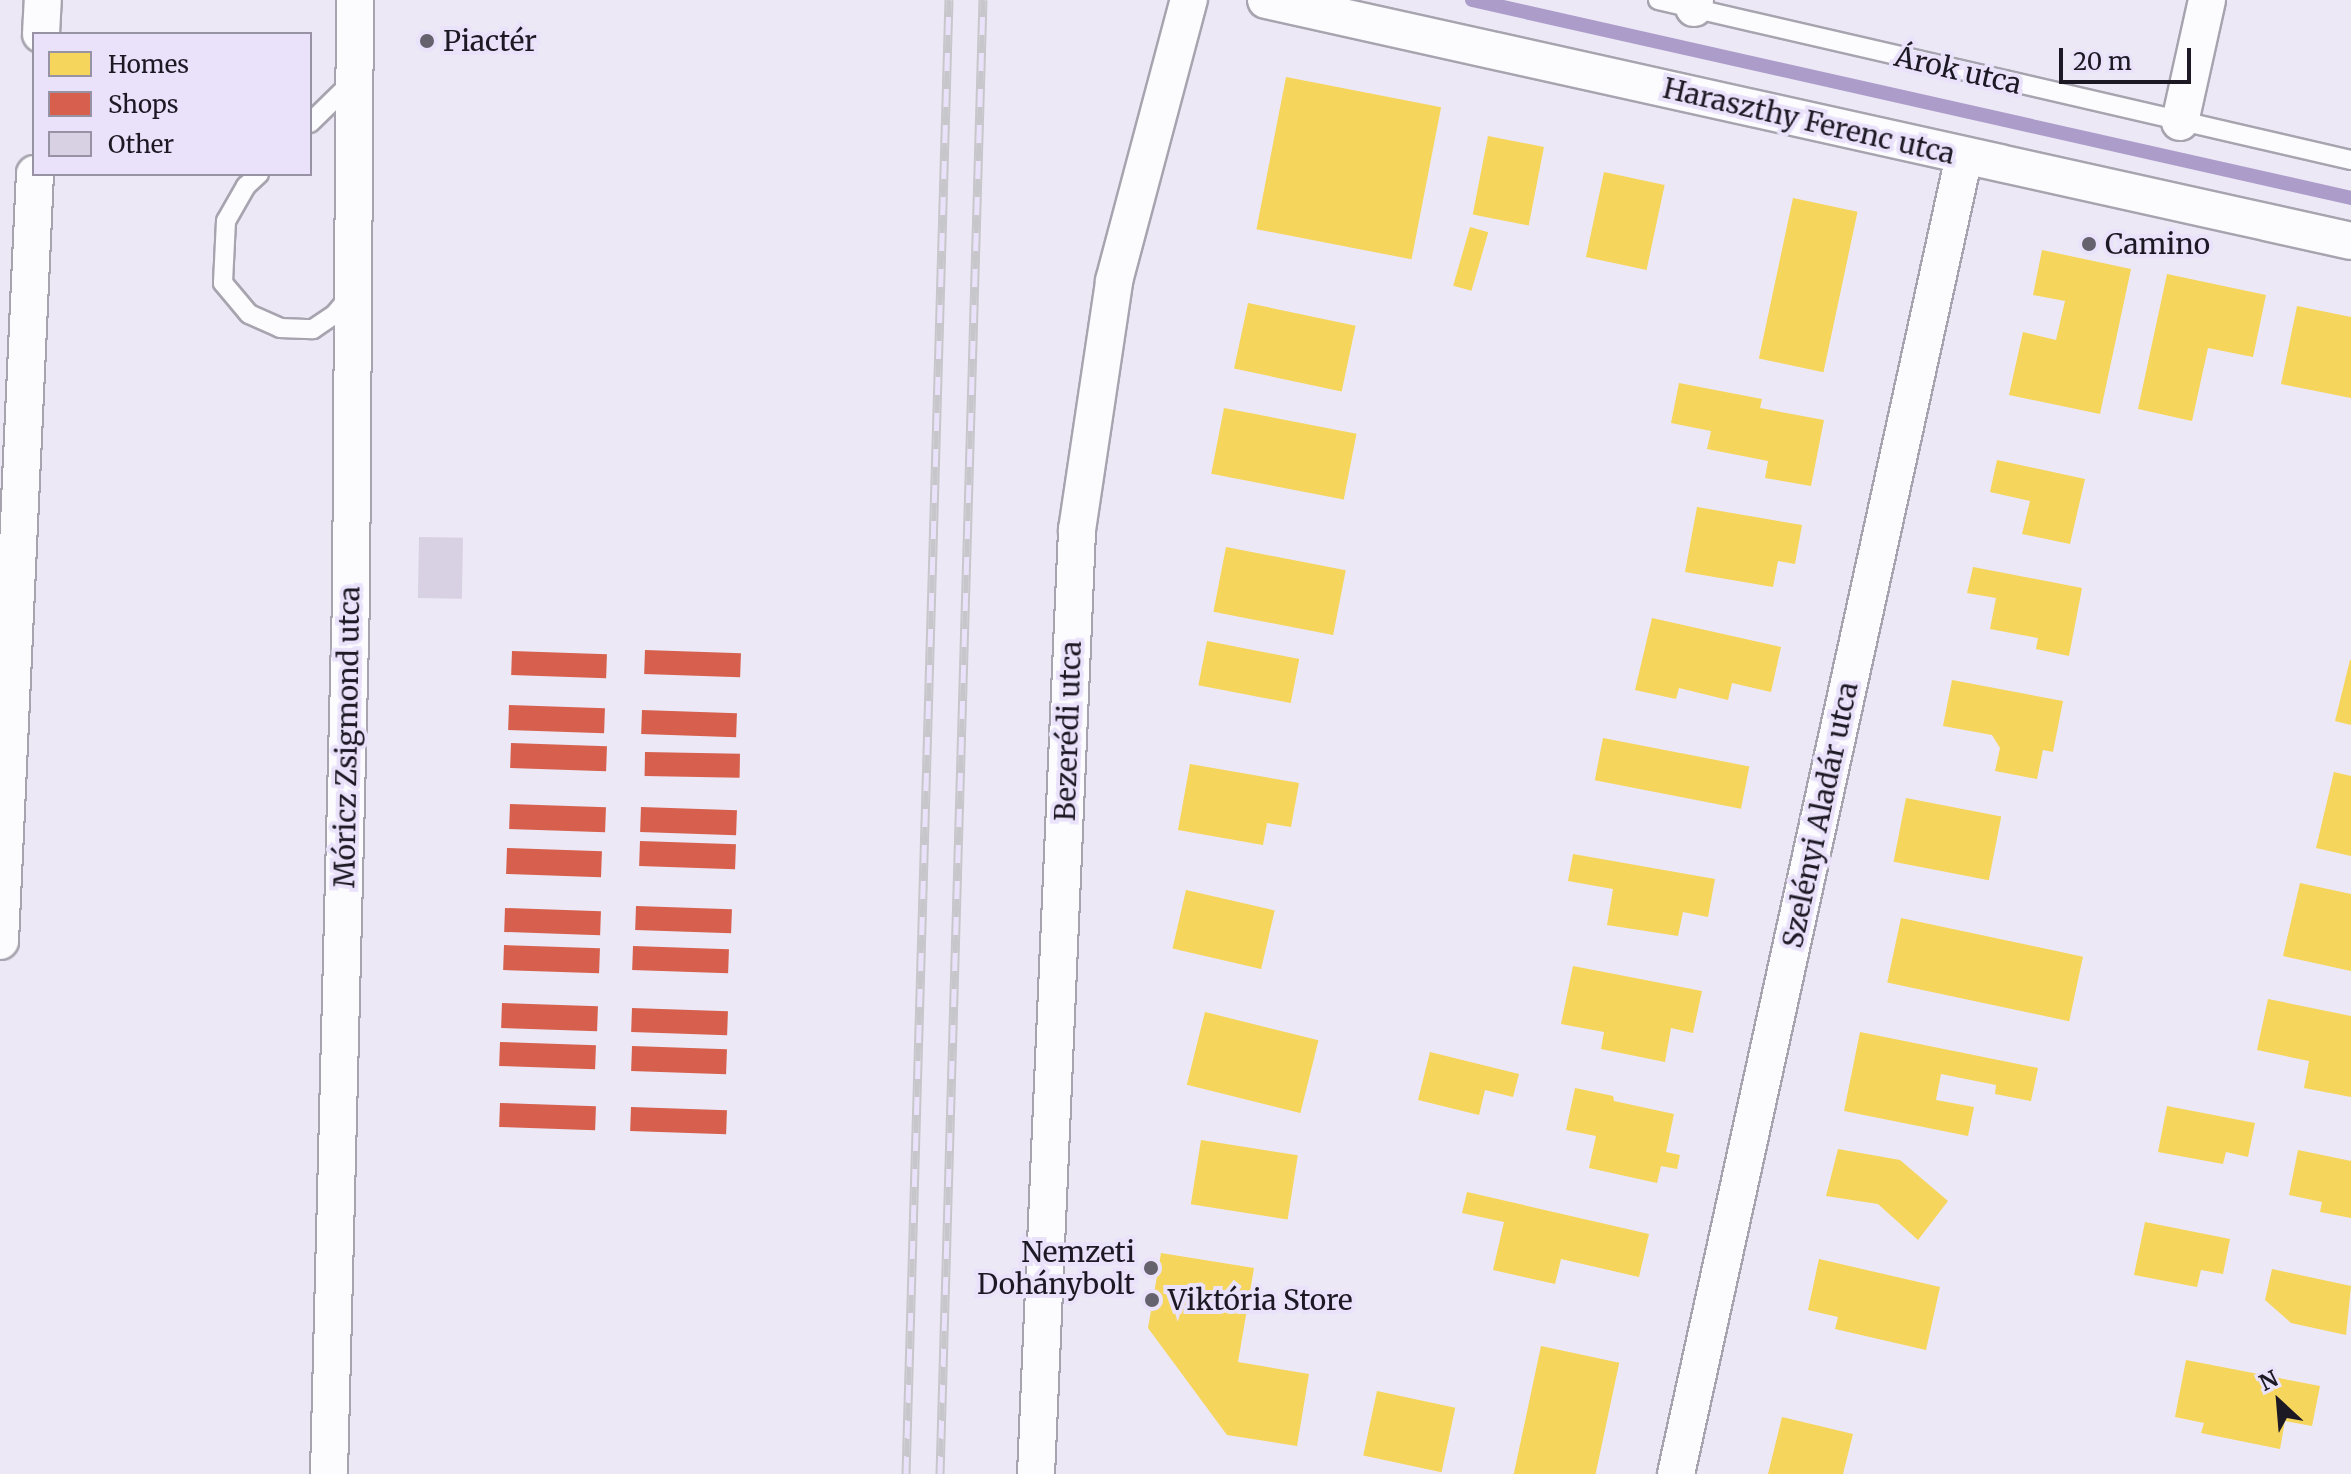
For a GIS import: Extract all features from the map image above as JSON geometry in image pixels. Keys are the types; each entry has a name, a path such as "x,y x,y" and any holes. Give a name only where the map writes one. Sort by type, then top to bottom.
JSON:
{"street":[{"path":"41,32 43,0"},
{"name":"Móricz Zsigmond utca","path":"329,1474 351,599 355,0"},
{"name":"Bezerédi utca","path":"1036,1474 1077,530 1114,281 1189,0"},
{"name":"Haraszthy Ferenc utca","path":"1266,0 2351,241"},
{"path":"2180,122 2207,0"},
{"name":"Szelényi Aladár utca","path":"1676,1474 1964,156"},
{"path":"0,941 35,176"}],"lane":[{"name":"Árok utca","path":"1658,0 1694,4 2180,122 2351,160"},
{"path":"312,121 355,79"},
{"path":"257,176 246,186 226,221 223,283 249,314 280,328 313,329 335,314 353,293"}],"building: Homes":[{"path":"1286,77 1441,107 1412,259 1256,229"},
{"path":"1488,136 1544,147 1529,225 1473,215"},
{"path":"1604,172 1665,185 1647,270 1586,257"},
{"path":"1793,198 1858,212 1823,372 1759,358"},
{"path":"1470,227 1488,232 1471,291 1453,286"},
{"path":"2042,250 2131,269 2100,414 2009,395 2023,332 2056,340 2065,301 2033,295"},
{"path":"2167,274 2266,295 2253,357 2208,348 2192,421 2138,409"},
{"path":"1248,303 1356,326 1342,391 1234,369"},
{"path":"2297,306 2351,317 2351,398 2281,384"},
{"path":"1679,383 1762,399 1760,408 1824,420 1811,486 1765,478 1768,461 1707,449 1711,431 1671,423"},
{"path":"1224,408 1357,434 1344,500 1211,474"},
{"path":"1997,460 2085,479 2070,544 2022,534 2030,501 1990,492"},
{"path":"1697,507 1802,525 1795,564 1778,561 1773,587 1685,572"},
{"path":"1226,547 1346,570 1333,635 1213,612"},
{"path":"1973,567 2082,588 2069,656 2036,649 2038,638 1990,629 1996,598 1967,593"},
{"path":"1652,618 1781,647 1771,692 1732,683 1728,700 1679,688 1676,699 1635,690"},
{"path":"1207,641 1299,659 1291,703 1198,685"},
{"path":"2351,660 2351,725 2335,721"},
{"path":"1952,680 2063,701 2053,752 2043,750 2037,779 1995,771 2000,748 1992,735 1943,726"},
{"path":"1603,738 1749,766 1741,809 1595,780"},
{"path":"1190,764 1299,783 1291,827 1267,823 1263,845 1178,830"},
{"path":"2334,772 2351,776 2351,856 2316,848"},
{"path":"1906,798 2001,817 1989,880 1894,862"},
{"path":"1573,854 1715,879 1708,917 1683,912 1678,936 1607,925 1613,889 1568,881"},
{"path":"2300,883 2351,894 2351,971 2283,956"},
{"path":"1186,890 1275,910 1261,969 1173,948"},
{"path":"1901,918 2083,957 2069,1021 1887,983"},
{"path":"1573,966 1702,991 1693,1033 1671,1028 1665,1062 1601,1049 1604,1032 1561,1024"},
{"path":"2268,999 2351,1016 2351,1097 2304,1088 2309,1061 2257,1050"},
{"path":"1205,1012 1319,1040 1300,1113 1187,1085"},
{"path":"1860,1032 2038,1068 2031,1101 1995,1094 1996,1085 1941,1074 1936,1100 1974,1107 1968,1136 1844,1111"},
{"path":"1430,1052 1519,1074 1513,1097 1485,1090 1479,1115 1418,1100"},
{"path":"1575,1088 1613,1096 1614,1101 1674,1114 1666,1152 1680,1155 1677,1169 1661,1166 1657,1183 1589,1168 1596,1136 1566,1130"},
{"path":"2167,1106 2255,1123 2248,1157 2226,1152 2223,1164 2158,1152"},
{"path":"1201,1140 1298,1155 1288,1220 1191,1204"},
{"path":"1838,1149 1900,1160 1948,1201 1918,1240 1878,1204 1826,1196"},
{"path":"2298,1150 2351,1161 2351,1218 2320,1212 2322,1202 2289,1195"},
{"path":"1467,1192 1649,1234 1639,1277 1561,1259 1555,1284 1493,1270 1504,1222 1462,1213"},
{"path":"2145,1222 2230,1239 2223,1274 2201,1270 2197,1287 2134,1275"},
{"path":"1161,1253 1254,1268 1238,1362 1309,1374 1297,1446 1227,1435 1148,1328"},
{"path":"1819,1259 1940,1287 1926,1350 1835,1329 1838,1317 1808,1310"},
{"path":"2272,1269 2351,1286 2346,1335 2291,1323 2265,1300"},
{"path":"1541,1346 1619,1363 1596,1474 1514,1474"},
{"path":"2186,1360 2320,1386 2312,1426 2285,1421 2280,1449 2201,1433 2204,1423 2175,1417"},
{"path":"1377,1391 1455,1408 1442,1472 1363,1456"},
{"path":"1782,1417 1853,1434 1843,1474 1768,1474"}],"building: Shops":[{"path":"645,650 741,653 740,677 644,674"},
{"path":"512,651 607,654 606,678 511,675"},
{"path":"509,705 605,708 604,733 508,730"},
{"path":"642,710 737,713 736,737 641,734"},
{"path":"511,743 607,746 606,771 510,768"},
{"path":"645,752 740,754 740,778 645,776"},
{"path":"510,804 606,807 605,832 509,829"},
{"path":"641,807 737,810 736,835 640,832"},
{"path":"640,841 736,844 735,869 639,866"},
{"path":"507,848 602,851 601,877 506,874"},
{"path":"636,906 732,909 731,933 635,930"},
{"path":"505,908 601,911 600,935 504,932"},
{"path":"504,945 600,948 599,973 503,970"},
{"path":"633,946 729,949 728,973 632,970"},
{"path":"502,1003 598,1006 597,1031 501,1028"},
{"path":"632,1008 728,1011 727,1035 631,1032"},
{"path":"500,1042 596,1045 595,1069 499,1066"},
{"path":"632,1046 727,1049 726,1074 631,1071"},
{"path":"500,1103 596,1106 595,1130 499,1127"},
{"path":"631,1107 727,1110 726,1134 630,1131"}],"building: Other":[{"path":"419,537 463,538 462,599 418,598"}],"waterway":[{"path":"1472,0 2351,198"}],"railway":[{"path":"906,1474 949,0"},
{"path":"940,1474 983,0"}],"place":[{"name":"Piactér","path":"427,41"},
{"name":"Camino","path":"2089,244"},
{"name":"Nemzeti Dohánybolt","path":"1151,1268"},
{"name":"Viktória Store","path":"1152,1300"}]}
